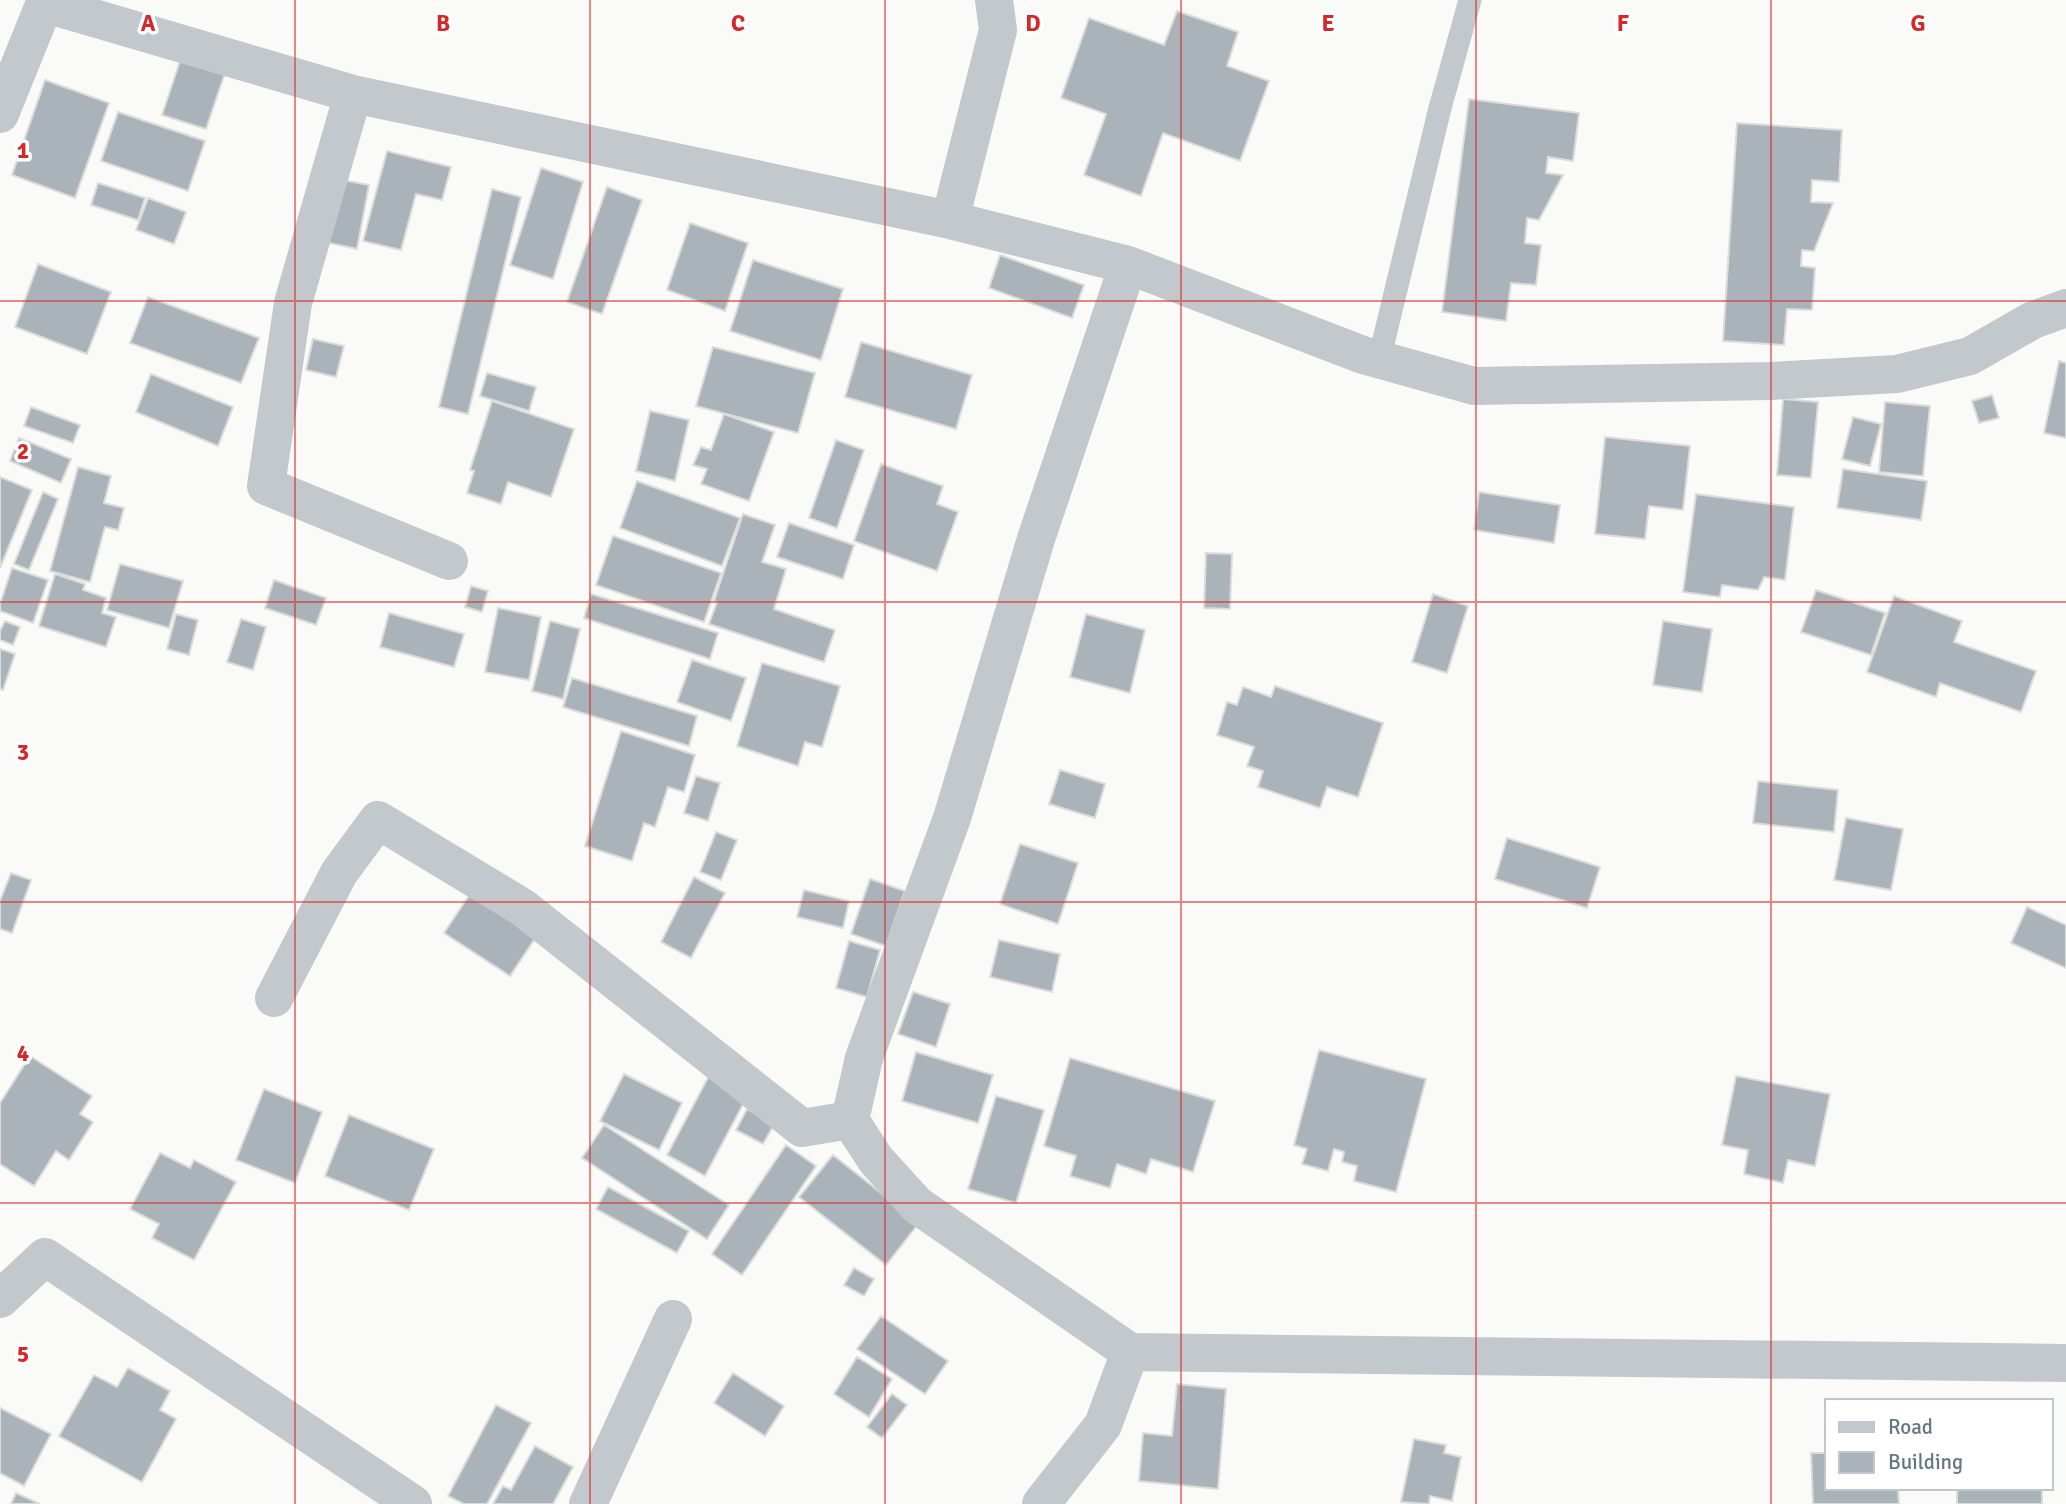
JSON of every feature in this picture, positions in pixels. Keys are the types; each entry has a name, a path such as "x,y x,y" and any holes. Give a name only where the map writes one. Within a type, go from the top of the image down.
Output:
{"street":[{"path":"950,220 998,30 994,0"},
{"path":"0,114 46,2 353,94 950,220 1128,265 1379,359 1474,387 1770,381 1897,374 1970,356 2033,320 2066,308"},
{"path":"353,94 293,303 266,486 449,561"},
{"path":"1128,265 1036,539 952,818 864,1058 850,1120 877,1160 917,1205 1130,1352 2066,1363"},
{"path":"274,998 339,873 379,820 522,907 802,1128 850,1120"},
{"path":"0,1299 45,1257 413,1504"},
{"path":"588,1504 673,1319"},
{"path":"1041,1504 1103,1426 1130,1352"}],"lane":[{"path":"1379,359 1437,121 1470,0"}],"building":[{"path":"1177,11 1238,32 1227,66 1269,81 1240,161 1163,133 1141,196 1084,175 1106,114 1061,98 1089,18 1164,45"},
{"path":"181,58 225,73 206,129 162,115"},
{"path":"45,80 109,103 75,198 12,175"},
{"path":"1469,99 1579,113 1573,161 1548,157 1546,173 1563,175 1539,220 1527,218 1525,243 1541,245 1536,285 1511,283 1506,321 1442,312"},
{"path":"118,112 205,141 188,191 101,161"},
{"path":"1737,123 1842,130 1839,182 1812,180 1811,202 1833,203 1814,251 1802,250 1801,266 1815,268 1812,310 1787,309 1784,345 1723,341"},
{"path":"387,151 451,167 442,200 416,194 401,250 363,241"},
{"path":"541,168 583,182 553,279 510,265"},
{"path":"337,179 369,185 357,249 325,242"},
{"path":"98,183 145,198 138,220 91,205"},
{"path":"607,187 642,200 602,314 567,302"},
{"path":"492,189 521,197 468,414 439,407"},
{"path":"148,198 186,212 174,244 136,230"},
{"path":"690,223 748,243 725,311 667,290"},
{"path":"1000,255 1084,285 1072,318 989,288"},
{"path":"753,260 843,289 821,360 730,331"},
{"path":"38,264 111,292 87,354 15,327"},
{"path":"148,297 259,338 241,383 130,343"},
{"path":"313,339 344,346 336,377 306,370"},
{"path":"861,342 972,375 956,429 845,397"},
{"path":"713,347 815,373 798,433 696,406"},
{"path":"2059,361 2066,363 2066,438 2044,433"},
{"path":"487,373 536,387 529,411 480,396"},
{"path":"151,374 233,407 218,446 136,412"},
{"path":"1992,395 1999,418 1979,423 1972,401"},
{"path":"1783,399 1818,402 1811,478 1777,475"},
{"path":"492,401 574,429 551,497 508,482 501,504 467,493 474,471 470,470"},
{"path":"1885,402 1930,406 1923,476 1879,472"},
{"path":"31,407 80,425 73,443 24,426"},
{"path":"650,411 689,420 675,481 636,471"},
{"path":"724,414 774,432 749,501 701,484 707,469 693,465 701,447 711,450"},
{"path":"1853,417 1881,424 1870,466 1842,459"},
{"path":"1605,437 1690,446 1683,510 1649,506 1645,539 1595,534"},
{"path":"19,438 71,459 61,483 10,461"},
{"path":"836,440 864,450 837,528 809,518"},
{"path":"881,464 943,486 937,504 958,512 937,571 854,541"},
{"path":"78,467 111,476 104,503 124,508 118,530 105,527 90,582 50,571"},
{"path":"1843,469 1927,481 1921,520 1837,508"},
{"path":"0,477 32,490 0,568"},
{"path":"637,481 740,518 722,566 620,528"},
{"path":"43,492 58,499 29,570 14,564"},
{"path":"1479,492 1560,505 1554,543 1474,530"},
{"path":"1696,494 1794,507 1785,580 1764,577 1758,590 1722,585 1720,597 1683,592"},
{"path":"743,514 775,525 762,562 786,569 774,609 835,630 824,662 709,624"},
{"path":"789,523 854,545 843,579 777,557"},
{"path":"613,536 721,573 704,622 596,585"},
{"path":"1206,553 1232,554 1230,609 1204,608"},
{"path":"120,564 183,581 169,628 107,610"},
{"path":"12,568 48,580 33,623 0,611"},
{"path":"55,574 85,584 83,590 106,598 102,613 116,617 106,647 39,626"},
{"path":"274,580 326,598 316,625 265,608"},
{"path":"471,586 488,591 482,612 465,607"},
{"path":"1816,590 1885,613 1871,655 1801,632"},
{"path":"591,594 718,633 710,659 584,618"},
{"path":"1433,594 1468,606 1447,673 1412,662"},
{"path":"1894,596 1962,621 1954,642 2036,671 2021,712 1940,683 1936,697 1867,672"},
{"path":"498,608 541,617 529,680 485,672"},
{"path":"389,613 464,634 454,667 380,647"},
{"path":"176,614 198,620 189,655 167,649"},
{"path":"1086,614 1145,630 1130,693 1070,677"},
{"path":"241,619 266,627 253,670 227,662"},
{"path":"5,621 20,627 13,645 0,640 0,631"},
{"path":"550,621 580,629 563,699 532,691"},
{"path":"1663,621 1712,629 1702,692 1653,685"},
{"path":"0,649 15,654 3,690 0,689"},
{"path":"692,660 746,678 731,721 677,702"},
{"path":"762,663 840,686 822,747 805,742 798,766 737,746"},
{"path":"572,678 697,716 689,746 563,707"},
{"path":"1275,686 1383,723 1358,797 1327,787 1320,808 1258,787 1263,771 1247,766 1254,747 1217,735 1227,702 1237,705 1243,687 1271,697"},
{"path":"621,731 695,755 684,792 668,787 655,827 644,823 632,861 585,846"},
{"path":"1060,770 1105,784 1095,818 1049,804"},
{"path":"696,776 720,783 708,821 684,813"},
{"path":"1758,781 1838,790 1834,832 1753,823"},
{"path":"1846,818 1903,829 1891,890 1834,880"},
{"path":"716,832 737,840 721,880 700,872"},
{"path":"1507,838 1600,867 1587,908 1495,879"},
{"path":"1020,844 1078,863 1058,924 1000,904"},
{"path":"11,873 31,880 12,933 0,929 0,901"},
{"path":"694,877 725,893 691,958 661,942"},
{"path":"870,879 905,891 886,946 851,934"},
{"path":"478,882 544,925 510,976 444,933"},
{"path":"804,890 849,901 843,928 797,917"},
{"path":"2027,907 2066,925 2066,968 2011,943"},
{"path":"999,940 1060,954 1052,992 990,977"},
{"path":"849,941 880,950 867,997 836,988"},
{"path":"913,992 950,1004 936,1047 898,1034"},
{"path":"1319,1050 1426,1079 1396,1192 1354,1181 1357,1166 1342,1162 1344,1152 1334,1149 1328,1171 1302,1164 1307,1149 1294,1145"},
{"path":"916,1052 993,1075 978,1123 902,1101"},
{"path":"30,1056 92,1096 80,1114 93,1122 69,1160 56,1151 34,1186 0,1164 0,1103"},
{"path":"1070,1058 1215,1101 1193,1172 1151,1159 1146,1174 1117,1164 1110,1188 1070,1176 1076,1156 1044,1146"},
{"path":"711,1072 749,1093 705,1176 667,1155"},
{"path":"624,1074 682,1103 659,1150 600,1121"},
{"path":"1736,1076 1830,1094 1815,1166 1788,1160 1783,1183 1744,1174 1748,1150 1722,1145"},
{"path":"264,1089 322,1112 295,1183 236,1160"},
{"path":"996,1096 1044,1110 1016,1203 968,1189"},
{"path":"747,1109 775,1123 763,1144 736,1130"},
{"path":"349,1115 434,1149 409,1210 325,1176"},
{"path":"604,1125 729,1205 707,1239 582,1158"},
{"path":"786,1145 816,1166 742,1275 712,1254"},
{"path":"160,1153 190,1168 194,1160 236,1182 194,1260 152,1238 159,1224 130,1209"},
{"path":"833,1155 919,1223 886,1265 799,1197"},
{"path":"608,1187 689,1231 677,1253 596,1209"},
{"path":"854,1268 874,1279 864,1296 844,1285"},
{"path":"881,1316 948,1361 925,1394 857,1349"},
{"path":"857,1357 892,1379 869,1417 834,1394"},
{"path":"128,1368 170,1391 160,1410 176,1419 142,1482 59,1436 94,1375 117,1387"},
{"path":"733,1373 784,1406 765,1436 714,1403"},
{"path":"1177,1384 1226,1389 1218,1489 1139,1481 1143,1433 1172,1436"},
{"path":"892,1394 907,1405 882,1438 867,1427"},
{"path":"496,1405 531,1423 487,1504 464,1504 448,1496"},
{"path":"0,1408 51,1434 24,1486 0,1473"},
{"path":"1414,1439 1446,1445 1444,1453 1461,1457 1452,1501 1430,1496 1429,1504 1401,1502"},
{"path":"535,1446 573,1467 553,1504 493,1504 503,1486 511,1490"},
{"path":"1811,1453 1825,1453 1825,1490 1898,1490 1899,1504 1813,1504"},
{"path":"1957,1490 2042,1490 2042,1504 1957,1504"},
{"path":"16,1493 40,1504 11,1504"}]}
